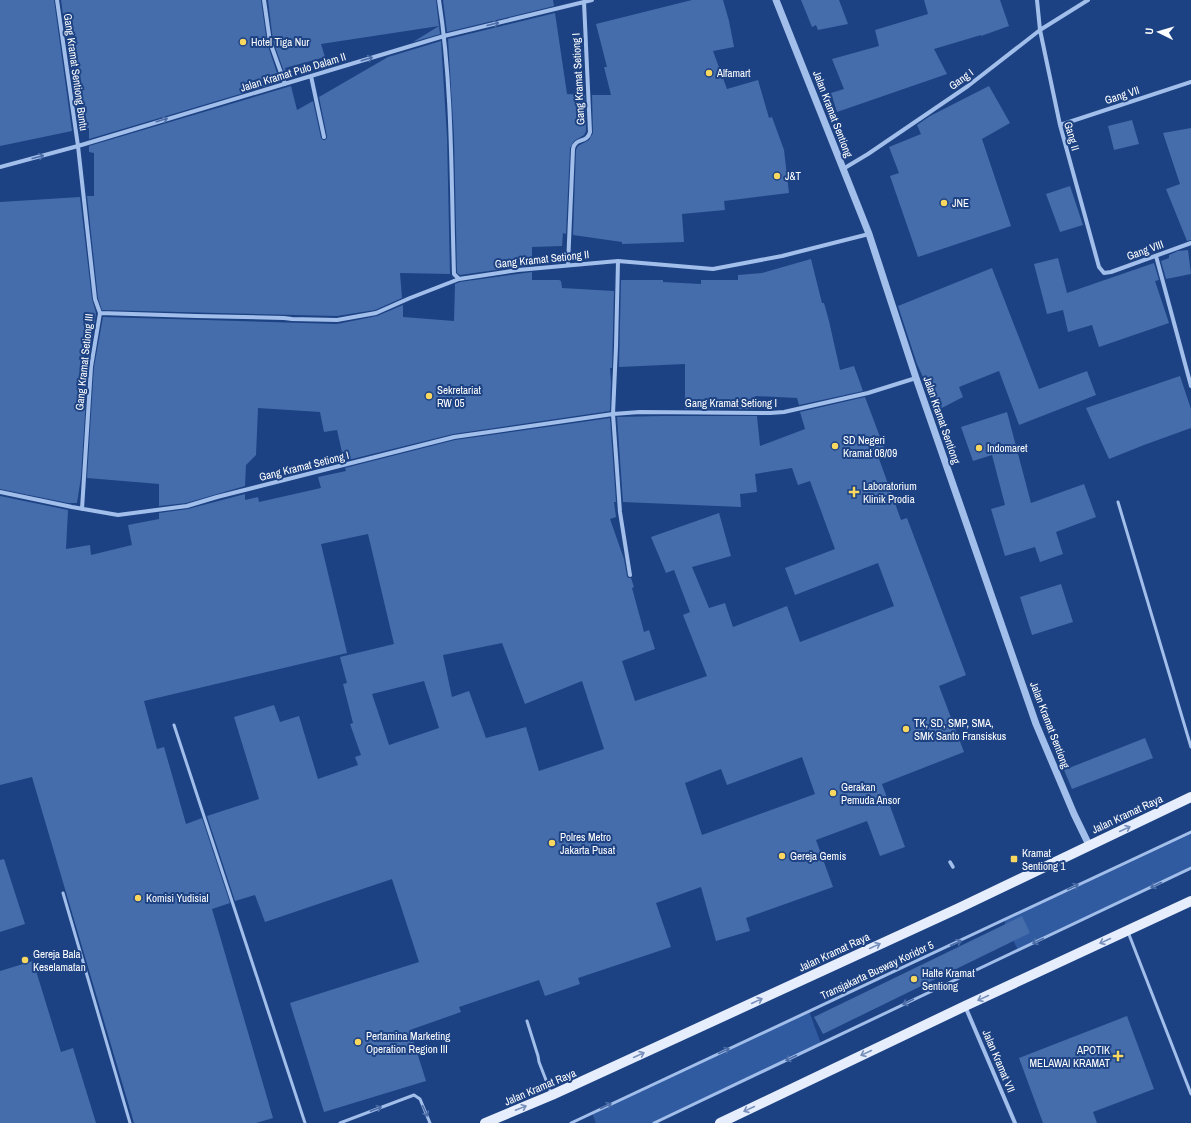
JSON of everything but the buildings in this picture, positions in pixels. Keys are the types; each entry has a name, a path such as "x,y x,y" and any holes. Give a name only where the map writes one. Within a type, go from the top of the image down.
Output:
{"main road":[{"name":"Jalan Kramat Raya","path":"485,1123 552,1095 959,908 1191,797"},
{"path":"720,1123 733,1120 965,1006 1191,901"}],"street":[{"name":"Gang Kramat Sentiong Buntu","path":"57,0 78,146"},
{"path":"264,0 270,42 285,84"},
{"path":"438,0 444,36 450,130 454,274 460,279"},
{"name":"Jalan Kramat Pulo Dalam II","path":"0,167 78,146 444,36 592,0"},
{"name":"Jalan Kramat Sentiong","path":"776,0 869,234 916,378 1036,724 1074,814 1090,845"},
{"name":"Gang II","path":"1037,0 1040,30 1060,125 1099,268 1104,272"},
{"name":"Gang I","path":"842,169 868,154 968,86 1040,30 1088,0"},
{"name":"Gang Kramat Setiong I","path":"568,265 573,149 574,144 586,139 590,132 584,2"},
{"path":"311,76 324,137"},
{"name":"Gang VII","path":"1060,125 1191,82"},
{"name":"Gang Kramat Setiong III","path":"78,146 95,299 100,313 91,368 82,509"},
{"name":"Gang Kramat Setiong II","path":"100,313 276,318 292,320 337,320 376,313 460,279 518,270 618,261 713,269 782,256 869,234"},
{"name":"Gang VIII","path":"1104,272 1111,272 1191,243"},
{"path":"1156,256 1191,386"},
{"path":"618,261 613,414 620,512 630,575"},
{"name":"Gang Kramat Setiong I","path":"0,492 118,515 187,506 217,497 454,437 613,414 640,412 784,412 868,393 916,378"},
{"path":"950,862 953,867"},
{"name":"Jalan Kramat VII","path":"965,1006 1015,1123"}],"lane":[{"path":"1118,502 1191,747"},
{"path":"174,724 305,1123"},
{"name":"Transjakarta Busway Koridor 5","path":"571,1123 1191,832"},
{"path":"654,1123 1191,868"},
{"path":"62,893 130,1123"},
{"path":"1127,930 1191,1094"},
{"path":"527,1021 539,1062 552,1095"},
{"path":"340,1123 414,1094 420,1099 430,1123"}],"shaded area":[{"path":"1191,834 1191,868 1018,950 1005,924 1005,920"},
{"path":"809,1011 821,1044 653,1123 596,1123 592,1113"}],"place":[{"name":"Hotel Tiga Nur","path":"243,42"},
{"name":"Alfamart","path":"709,73"},
{"name":"J&T","path":"777,176"},
{"name":"JNE","path":"944,203"},
{"name":"Sekretariat RW 05","path":"429,396"},
{"name":"SD Negeri Kramat 08/09","path":"835,446"},
{"name":"Indomaret","path":"979,448"},
{"name":"Laboratorium Klinik Prodia","path":"854,492"},
{"name":"TK, SD, SMP, SMA, SMK Santo Fransiskus","path":"906,729"},
{"name":"Gerakan Pemuda Ansor","path":"833,793"},
{"name":"Polres Metro Jakarta Pusat","path":"552,843"},
{"name":"Gereja Gemis","path":"782,856"},
{"name":"Kramat Sentiong 1","path":"1014,859"},
{"name":"Komisi Yudisial","path":"138,898"},
{"name":"Gereja Bala Keselamatan","path":"25,960"},
{"name":"Halte Kramat Sentiong","path":"914,979"},
{"name":"Pertamina Marketing Operation Region III","path":"358,1042"},
{"name":"APOTIK MELAWAI KRAMAT","path":"1118,1056"}]}
